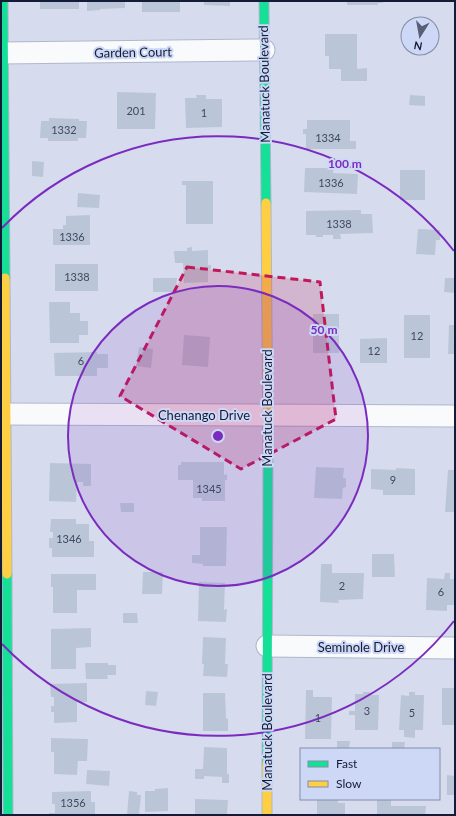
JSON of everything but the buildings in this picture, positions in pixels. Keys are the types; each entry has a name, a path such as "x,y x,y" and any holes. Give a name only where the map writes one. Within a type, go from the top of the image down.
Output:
{"street":[{"path":"2,1 3,414 8,815"},
{"name":"Manatuck Boulevard","path":"264,1 268,415 267,815"},
{"name":"Garden Court","path":"2,53 264,50"},
{"name":"Chenango Drive","path":"3,414 455,416"},
{"name":"Seminole Drive","path":"268,646 455,648"}],"highlighted area":[{"path":"187,267 320,282 336,419 241,469 120,396"}],"traffic: fast":[{"path":"3,1 5,278"},
{"path":"264,1 266,203"},
{"path":"267,764 268,454"},
{"path":"7,574 8,815"}],"traffic: slow":[{"path":"266,203 268,454"},
{"path":"5,278 7,574"},
{"path":"267,764 267,815"}]}
